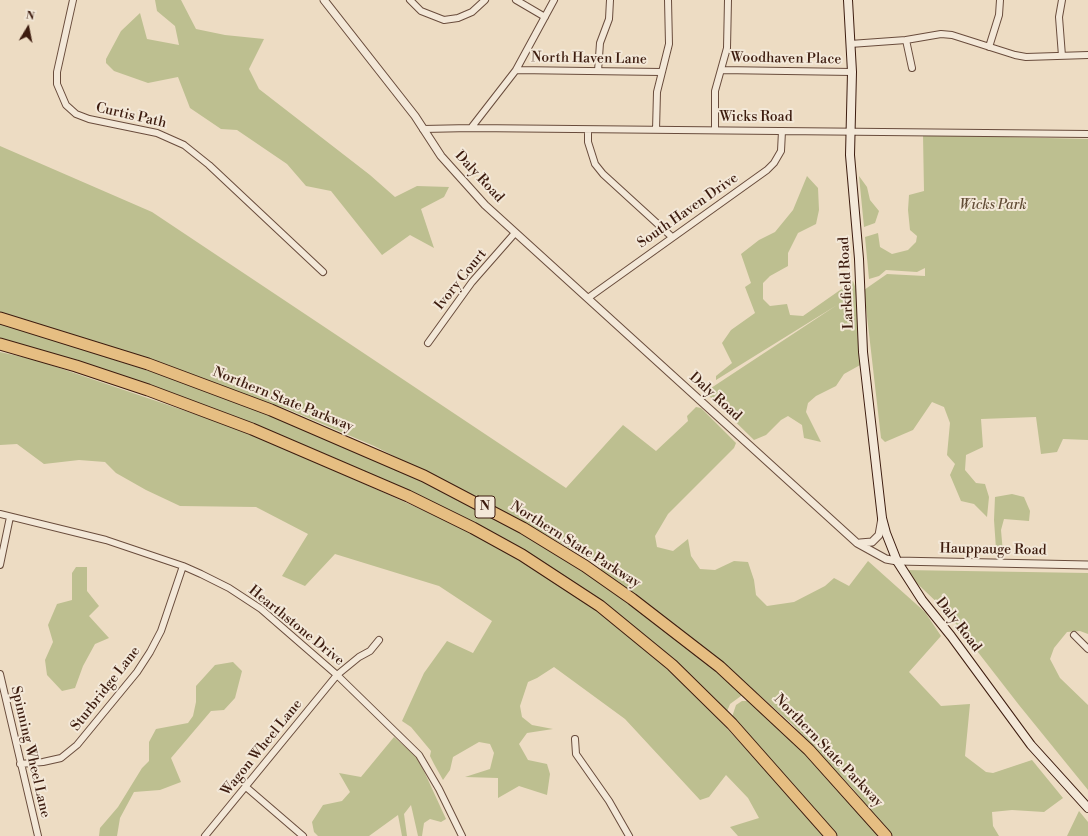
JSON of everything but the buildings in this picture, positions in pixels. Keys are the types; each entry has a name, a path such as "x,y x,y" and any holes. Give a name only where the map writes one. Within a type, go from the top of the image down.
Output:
{"highway":[{"name":"Northern State Parkway","path":"0,318 154,366 276,412 424,476 523,528 585,566 627,595 720,667 768,710 809,750 886,836"},
{"name":"N","path":"0,344 76,366 148,390 263,434 413,499 473,528 522,555 600,606 672,665 732,724 831,836"}],"main road":[{"name":"Larkfield Road","path":"848,0 852,72 850,155 858,248 863,352 882,518 890,547 897,561"},
{"name":"Daly Road","path":"897,561 922,600 951,636 1031,745 1088,808"}],"street":[{"name":"Curtis Path","path":"73,0 57,72 57,84 66,105 76,114 89,119 157,133 184,146 209,165 323,272"},
{"name":"Daly Road","path":"324,0 415,116 441,156 462,180 515,233 857,542 886,559 897,561"},
{"path":"410,0 421,11 444,20 458,18 472,12 484,0"},
{"path":"516,0 545,17"},
{"path":"471,128 516,70 554,0"},
{"path":"598,71 600,42 609,19 610,0"},
{"path":"656,130 657,92 661,72 670,44 668,0"},
{"path":"715,130 715,91 727,48 728,0"},
{"path":"989,47 999,15 1000,0"},
{"path":"1062,0 1059,17 1062,56"},
{"path":"850,44 906,40 941,34 952,35 1026,58 1088,55"},
{"path":"906,40 912,68"},
{"name":"North Haven Lane","path":"516,70 661,72"},
{"name":"Woodhaven Place","path":"721,70 852,72"},
{"name":"Wicks Road","path":"423,129 471,128 1088,134"},
{"path":"588,130 589,146 595,164 603,174 672,237"},
{"name":"South Haven Drive","path":"588,298 774,163 781,151 782,131"},
{"name":"Ivory Court","path":"428,343 472,282 515,233"},
{"name":"Hearthstone Drive","path":"0,514 106,540 183,566 229,588 261,609 337,675 419,756 439,789 462,836"},
{"path":"0,565 10,517"},
{"path":"857,542 872,542 879,535 882,518"},
{"name":"Hauppauge Road","path":"897,561 1088,565"},
{"name":"Sturbridge Lane","path":"20,764 43,762 61,758 77,745 137,672 150,652 161,631 183,566"},
{"path":"1074,635 1088,649"},
{"name":"Wagon Wheel Lane","path":"205,836 337,675 370,651 379,640"},
{"name":"Spinning Wheel Lane","path":"0,674 38,836"},
{"path":"575,739 576,754 610,801 629,836"},
{"path":"246,787 303,836"}],"green space":[{"path":"155,0 181,0 196,29 225,35 264,39 249,69 259,89 370,175 395,197 417,186 449,187 444,197 421,209 434,248 410,235 382,255 331,191 306,186 287,164 237,130 221,129 190,108 178,77 148,83 114,71 106,63 106,59 121,31 140,13 147,39 179,45 175,26 157,11"},
{"name":"Wicks Park","path":"923,135 1088,139 1088,440 1063,439 1057,452 1041,454 1036,417 981,419 983,447 966,455 965,470 976,483 985,484 989,497 987,517 974,504 961,501 950,475 955,464 947,455 950,423 944,407 932,402 913,430 885,442 881,438 864,290 887,274 925,276 925,268 917,272 886,270 879,276 869,279 865,237 878,233 880,247 892,254 908,250 916,242 917,236 910,230 908,210 909,195 924,191"},
{"path":"0,146 152,212 566,488 623,425 656,451 688,421 687,416 696,407 701,408 736,443 734,448 668,514 655,536 657,547 673,551 688,539 691,556 700,569 715,570 734,561 748,562 754,580 756,595 767,606 794,602 825,586 834,578 849,586 868,561 925,612 941,636 909,672 941,706 970,704 965,756 986,772 993,773 1032,760 1063,798 1044,812 1012,810 992,812 993,826 999,836 891,836 854,790 793,725 748,685 692,639 599,571 602,567 517,518 374,446 287,409 0,312"},
{"path":"807,176 818,188 819,210 816,224 798,233 788,253 788,266 770,276 763,283 763,299 770,306 787,304 790,315 803,316 853,281 857,292 862,364 844,374 836,386 816,396 808,403 806,412 821,442 804,438 802,425 788,416 781,420 766,435 754,440 705,392 837,305 716,380 716,376 732,363 722,343 731,330 755,313 745,287 751,283 741,254 759,240 775,232 793,210"},
{"path":"859,176 867,187 870,200 879,211 875,223 864,227"},
{"path":"0,323 171,378 262,411 432,485 542,544 621,595 725,677 742,694 741,696 730,704 726,714 538,561 311,452 0,342"},
{"path":"0,352 36,360 218,422 282,447 485,538 544,574 596,609 664,666 709,709 798,805 823,836 738,836 730,827 759,818 748,798 726,775 709,797 700,800 625,719 554,667 528,682 520,706 522,717 532,725 553,729 527,733 519,744 528,760 547,764 550,774 547,795 519,786 498,798 498,778 465,777 490,769 494,753 490,744 479,742 453,757 450,770 443,780 430,756 431,751 411,727 402,721 424,673 447,641 473,653 492,621 439,586 335,554 305,586 282,576 308,534 256,507 180,506 146,490 116,473 105,462 79,460 44,464 17,444 0,445"},
{"path":"1012,494 1024,497 1030,511 1029,521 1004,519 1001,530 1003,553 996,549 994,520 995,497"},
{"path":"76,567 87,567 87,591 99,606 89,616 109,638 95,644 83,666 75,688 62,691 47,675 45,660 53,642 48,625 57,604 72,600 72,573"},
{"path":"903,570 1088,573 1088,634 1080,631 1067,632 1054,648 1050,659 1060,678 1088,705 1088,790 1019,705 946,611"},
{"path":"233,662 242,671 235,698 224,710 211,711 171,758 181,782 160,790 134,792 120,818 117,836 99,836 100,828 118,807 142,768 149,761 149,742 156,729 188,723 193,716 196,702 196,686 215,665"},
{"path":"742,701 749,701 806,753 881,836 836,836 732,717 736,705"},
{"path":"394,737 416,756 446,819 441,822 430,819 424,823 422,836 418,836 411,805 404,814 407,836 402,836 398,815 369,836 318,836 314,832 312,822 323,805 342,801 350,792 339,773 361,777"},
{"path":"1079,811 1088,822 1088,836 1067,836"}]}
